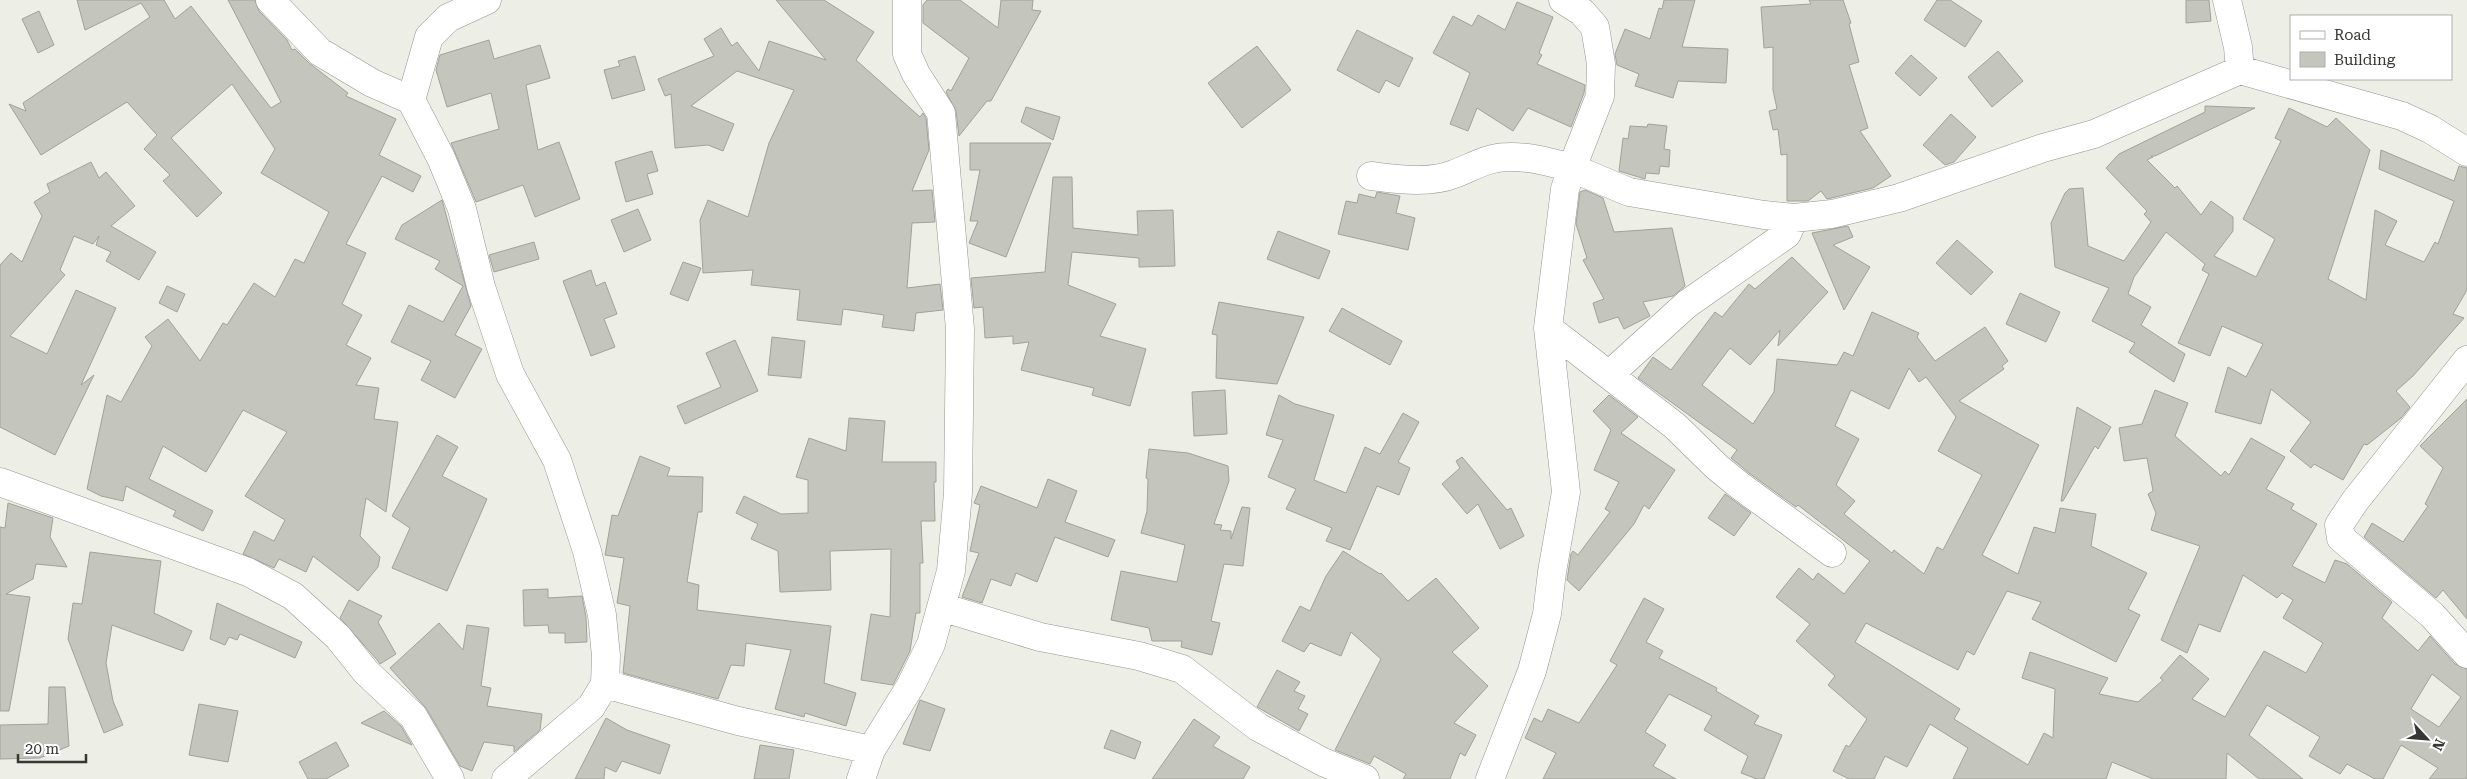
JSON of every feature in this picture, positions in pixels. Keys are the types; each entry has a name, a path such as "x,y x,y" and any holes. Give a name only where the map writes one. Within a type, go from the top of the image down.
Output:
{"street":[{"path":"270,0 320,52 372,83 411,100 441,158 462,209 481,287 510,374 557,460 587,551 602,616 606,656 605,684 591,707 506,779"},
{"path":"411,100 429,37 448,18 487,0"},
{"path":"861,779 871,750 911,685 931,644 951,571 958,493 960,329 941,113 916,74 907,54 907,0"},
{"path":"1490,779 1532,671 1547,614 1552,572 1566,492 1548,328 1565,189 1600,96 1601,64 1595,27 1582,12 1563,0"},
{"path":"2227,0 2238,47 2240,70"},
{"path":"1371,176 1404,180 1453,175 1482,161 1508,157 1548,162 1572,168 1629,192 1794,218 1858,209 1899,198 2043,148 2094,134 2240,70 2385,110 2430,130 2467,152"},
{"path":"1610,374 1687,304 1787,234 1794,218"},
{"path":"1548,328 1675,426 1722,472 1832,553"},
{"path":"2467,360 2355,501 2339,525 2340,538 2432,615 2467,654"},
{"path":"0,482 248,572 293,596 338,637 366,672 413,716 450,779"},
{"path":"941,607 1040,637 1139,656 1182,669 1258,727 1324,762 1364,779"},
{"path":"605,684 738,721 871,750"}],"building":[{"path":"77,0 164,0 175,19 191,6 271,108 281,102 228,0 255,0 259,11 287,40 292,50 295,49 309,63 348,93 346,96 396,119 379,155 421,176 413,192 382,176 346,244 366,253 342,304 362,315 346,345 371,358 356,385 379,388 374,419 398,422 386,512 366,498 360,536 380,557 378,567 358,591 313,556 306,572 279,559 274,568 243,554 254,531 274,541 285,520 245,496 287,432 243,410 206,472 163,446 149,479 213,511 203,531 173,516 176,511 126,486 123,501 101,496 87,489 107,395 121,402 152,346 145,337 168,319 200,361 223,323 227,325 254,283 275,297 295,259 304,263 329,212 261,173 275,149 232,84 171,138 222,193 197,217 163,181 170,175 144,149 157,135 127,102 41,155 9,104 26,111 23,103 150,17 141,3 85,30"},
{"path":"776,0 824,0 874,32 856,60 920,117 923,113 926,118 929,150 912,191 932,190 935,222 912,223 907,288 940,284 943,310 916,313 914,331 882,327 884,315 843,309 841,325 797,320 800,290 751,285 753,270 703,273 700,220 708,200 748,217 769,143 794,90 737,71 691,106 734,124 723,151 708,145 675,148 671,94 665,96 658,79 714,56 704,39 721,28 732,46 737,42 759,71 769,41 826,60"},
{"path":"927,0 960,0 998,28 1001,0 1033,0 1032,10 1041,11 991,101 987,101 959,136 956,111 946,92 948,89 951,91 969,58 923,23 923,5"},
{"path":"1664,0 1695,0 1682,47 1728,49 1726,83 1678,81 1673,98 1635,86 1639,74 1617,65 1615,54 1625,29 1650,39 1659,8 1662,9"},
{"path":"1809,0 1843,0 1851,23 1849,24 1859,62 1849,65 1868,128 1860,131 1891,176 1873,188 1827,199 1821,191 1808,201 1787,201 1787,154 1781,155 1778,129 1773,130 1769,111 1777,109 1773,90 1773,47 1764,48 1761,7 1811,4"},
{"path":"1937,0 1950,0 1982,21 1965,47 1924,20"},
{"path":"2186,0 2209,0 2211,21 2186,23"},
{"path":"1517,2 1553,17 1539,53 1542,55 1537,64 1585,85 1584,93 1571,127 1528,108 1513,131 1477,108 1468,131 1450,124 1470,73 1433,53 1453,16 1472,26 1478,15 1505,30"},
{"path":"39,11 54,45 38,53 22,19"},
{"path":"1357,30 1413,58 1399,87 1386,80 1379,93 1337,70"},
{"path":"489,40 494,59 540,45 550,78 526,85 538,150 559,142 580,199 535,217 523,185 476,202 451,143 499,129 491,93 447,107 436,70 440,55"},
{"path":"1257,46 1291,90 1242,128 1208,83"},
{"path":"1998,51 2023,81 1992,107 1968,77"},
{"path":"1911,55 1937,78 1920,96 1895,73"},
{"path":"635,56 645,90 612,99 604,70 620,66 618,61"},
{"path":"2205,106 2255,108 2155,156 2151,156 2153,157 2147,160 2175,188 2177,186 2201,215 2211,201 2233,217 2233,231 2214,256 2256,277 2275,239 2243,219 2281,141 2275,138 2289,108 2327,127 2336,118 2370,150 2328,279 2366,300 2375,210 2397,221 2385,245 2424,262 2435,242 2438,244 2454,201 2379,169 2381,150 2454,181 2459,166 2467,168 2467,290 2453,314 2464,318 2413,376 2396,391 2410,407 2401,418 2367,445 2364,444 2343,480 2314,464 2311,468 2290,451 2311,422 2271,389 2261,424 2215,412 2228,367 2246,377 2263,344 2222,326 2210,356 2178,343 2209,274 2202,270 2205,264 2166,232 2134,277 2128,294 2151,307 2141,325 2185,354 2174,382 2129,352 2135,343 2092,321 2109,288 2055,267 2051,223 2065,193 2069,189 2083,188 2088,246 2124,261 2151,222 2144,214 2147,211 2106,168 2119,154 2205,112"},
{"path":"1026,107 1060,117 1053,140 1021,122"},
{"path":"1951,114 1976,137 1954,162 1945,165 1923,145"},
{"path":"1648,124 1667,126 1664,149 1670,150 1669,167 1660,166 1659,174 1646,173 1645,179 1619,171 1623,138 1628,139 1630,126 1647,127"},
{"path":"970,143 1051,143 1006,257 969,243 978,221 970,221 980,170 970,170"},
{"path":"652,151 658,171 647,174 653,194 626,202 615,162"},
{"path":"91,162 99,178 106,172 135,206 111,226 156,252 139,280 106,261 111,252 96,245 99,236 93,244 74,236 60,270 65,275 10,336 47,354 76,290 116,308 81,385 94,375 55,455 0,427 0,265 11,253 22,262 42,216 34,202 50,192 47,184"},
{"path":"1053,177 1072,177 1073,228 1138,235 1137,211 1173,210 1175,266 1139,267 1139,258 1072,252 1068,285 1116,304 1100,336 1146,349 1130,406 1092,395 1094,388 1021,370 1029,342 1013,344 1013,336 985,338 983,307 974,308 971,278 1045,272"},
{"path":"1585,190 1603,198 1614,232 1672,228 1685,286 1673,296 1643,302 1650,316 1624,329 1618,317 1599,323 1593,303 1604,299 1583,260 1587,258 1576,224 1580,192"},
{"path":"1377,192 1400,196 1396,213 1415,218 1408,250 1338,234 1346,201 1357,203 1359,194 1375,198"},
{"path":"442,200 471,306 455,335 482,349 455,398 421,380 431,361 391,342 409,305 443,322 463,286 435,269 440,261 395,239 402,225"},
{"path":"638,209 651,240 624,252 611,220"},
{"path":"1848,226 1853,237 1833,245 1870,267 1844,310 1812,233"},
{"path":"1278,231 1330,251 1319,279 1267,259"},
{"path":"1957,240 1993,272 1971,295 1936,263"},
{"path":"534,242 539,259 494,272 489,255"},
{"path":"1792,257 1828,292 1778,346 1780,330 1750,365 1730,348 1702,385 1753,424 1774,392 1777,359 1837,365 1844,352 1853,356 1872,312 1919,333 1917,337 1935,361 1985,327 2008,361 2002,366 2004,369 1959,401 2039,445 1982,555 2018,574 2034,527 2055,533 2060,508 2096,514 2091,546 2147,573 2128,609 2140,615 2116,662 2032,619 2041,602 2007,591 1974,655 1967,651 1958,670 1866,623 1855,642 1960,709 1954,719 2028,765 2044,733 2053,738 2055,689 2022,678 2030,652 2108,678 2099,694 2138,702 2163,680 2160,678 2180,655 2209,679 2192,699 2225,717 2264,651 2306,673 2323,643 2283,618 2293,600 2282,593 2277,598 2243,575 2220,632 2199,624 2187,653 2161,640 2200,546 2151,530 2156,513 2148,494 2153,491 2147,458 2124,461 2119,428 2142,424 2155,390 2188,403 2175,436 2221,476 2225,471 2229,475 2251,438 2285,457 2266,489 2294,504 2291,509 2317,524 2292,566 2325,583 2335,560 2347,564 2392,602 2382,618 2418,651 2430,636 2455,664 2467,669 2467,779 2429,779 2438,768 2401,745 2383,779 2375,779 2347,764 2340,774 2309,756 2320,737 2267,705 2249,735 2303,779 2259,779 2227,753 2226,779 2153,779 2112,762 2106,779 1953,779 1968,748 1930,724 1907,767 1885,756 1874,779 1849,779 1833,771 1846,745 1849,747 1867,719 1828,685 1835,676 1796,641 1810,624 1776,597 1799,568 1813,580 1818,573 1844,594 1870,561 1798,505 1796,507 1749,473 1731,458 1737,450 1638,378 1653,357 1671,370 1715,312 1722,317 1749,284 1755,289","holes":["1909,368 1919,382 1926,377 1956,417 1938,451 1982,475 1943,550 1937,547 1924,574 1894,550 1892,553 1844,514 1855,501 1836,485 1859,439 1835,426 1851,390 1889,409","2432,674 2461,697 2439,727 2411,709"]},
{"path":"683,262 701,268 688,301 670,294"},
{"path":"591,270 596,286 605,282 617,314 604,319 615,347 591,356 563,281"},
{"path":"167,286 185,294 177,312 159,303"},
{"path":"2020,293 2060,312 2046,342 2006,324"},
{"path":"1219,302 1304,317 1277,384 1216,378 1217,335 1212,334"},
{"path":"1342,308 1402,341 1390,365 1329,331"},
{"path":"772,337 805,341 801,378 768,375"},
{"path":"735,340 758,391 685,424 677,406 721,387 706,353"},
{"path":"1225,390 1227,434 1194,436 1192,392"},
{"path":"1279,395 1295,404 1334,415 1314,480 1346,493 1365,447 1380,454 1403,413 1419,422 1398,462 1410,468 1399,495 1377,486 1350,550 1326,541 1332,528 1286,509 1296,489 1268,477 1283,440 1266,435"},
{"path":"1609,395 1638,417 1621,433 1675,470 1649,509 1644,505 1634,524 1579,591 1567,580 1571,554 1573,551 1578,555 1610,512 1605,509 1619,482 1594,470 1611,430 1593,411"},
{"path":"2467,399 2467,619 2443,590 2436,598 2364,537 2372,523 2403,542 2428,506 2425,504 2443,468 2420,446"},
{"path":"2077,407 2111,427 2098,449 2095,446 2063,501 2061,501"},
{"path":"849,418 885,421 882,462 936,462 936,482 934,482 935,521 921,521 923,563 920,563 920,613 916,613 910,651 893,685 861,680 871,614 890,617 891,549 830,551 831,590 780,592 778,551 751,539 758,524 736,513 744,496 781,514 808,513 808,480 796,477 809,438 846,451"},
{"path":"437,435 458,447 442,476 487,499 447,591 392,568 410,528 392,516"},
{"path":"1149,449 1188,453 1228,466 1229,481 1214,524 1222,525 1220,530 1231,531 1231,539 1242,507 1250,508 1243,566 1224,564 1211,621 1220,623 1212,655 1181,647 1182,641 1152,641 1149,628 1111,620 1121,571 1177,582 1185,545 1141,533 1147,511 1148,479 1146,478"},
{"path":"640,456 670,468 667,476 703,477 702,512 698,512 687,582 699,585 697,610 831,626 824,683 856,693 846,726 805,713 804,717 775,709 791,650 746,643 744,666 731,665 718,699 623,673 630,606 617,603 624,558 605,555 612,515 618,516"},
{"path":"1462,457 1507,510 1511,508 1524,536 1500,549 1478,504 1467,514 1442,484 1460,468 1456,461"},
{"path":"1048,479 1077,491 1065,522 1115,540 1108,557 1055,537 1037,582 1016,573 1011,586 991,579 982,603 962,597 979,553 970,551 980,505 974,503 981,486 1037,508"},
{"path":"1725,494 1751,513 1734,536 1708,518"},
{"path":"8,503 53,518 50,537 67,567 36,564 33,579 6,594 30,597 9,711 0,711 0,527 5,528"},
{"path":"1343,551 1381,573 1408,601 1436,578 1479,628 1452,652 1488,686 1454,723 1476,735 1465,756 1460,753 1450,779 1403,779 1406,774 1374,756 1370,764 1335,750 1381,659 1351,632 1341,656 1310,643 1304,652 1282,641 1300,606 1310,611 1326,576"},
{"path":"90,552 161,561 154,613 192,631 183,651 112,625 106,663 113,701 123,725 104,733 68,639 73,603 82,604"},
{"path":"548,589 548,598 582,596 586,617 587,642 565,643 565,633 549,633 548,625 524,626 523,590"},
{"path":"1644,598 1664,609 1646,642 1663,651 1659,658 1717,688 1716,691 1759,716 1754,724 1782,735 1764,779 1757,779 1741,773 1748,756 1704,730 1712,716 1669,694 1645,732 1666,745 1653,766 1676,779 1543,779 1556,753 1525,738 1534,718 1542,722 1548,709 1579,723 1617,665 1610,661"},
{"path":"349,600 382,616 378,622 396,654 380,664 340,618"},
{"path":"217,603 302,642 295,658 240,634 237,640 229,637 225,645 210,639"},
{"path":"439,623 463,650 467,625 489,628 481,686 491,688 487,706 542,714 540,730 514,752 514,746 484,742 472,771 460,766 426,708 390,668"},
{"path":"1277,670 1300,682 1294,691 1305,696 1298,709 1308,714 1299,731 1257,707"},
{"path":"49,687 65,687 69,746 40,758 0,759 0,725 48,724"},
{"path":"920,700 945,709 930,751 903,744"},
{"path":"199,704 238,711 228,762 189,755"},
{"path":"384,711 401,726 412,745 361,723"},
{"path":"606,718 627,730 670,745 660,774 622,761 616,772 605,767 604,779 575,779"},
{"path":"1194,719 1220,737 1213,746 1250,767 1243,779 1152,779"},
{"path":"1111,730 1141,742 1135,759 1104,748"},
{"path":"336,742 349,766 326,779 308,779 299,762"},
{"path":"760,745 794,750 789,779 754,779"}]}
